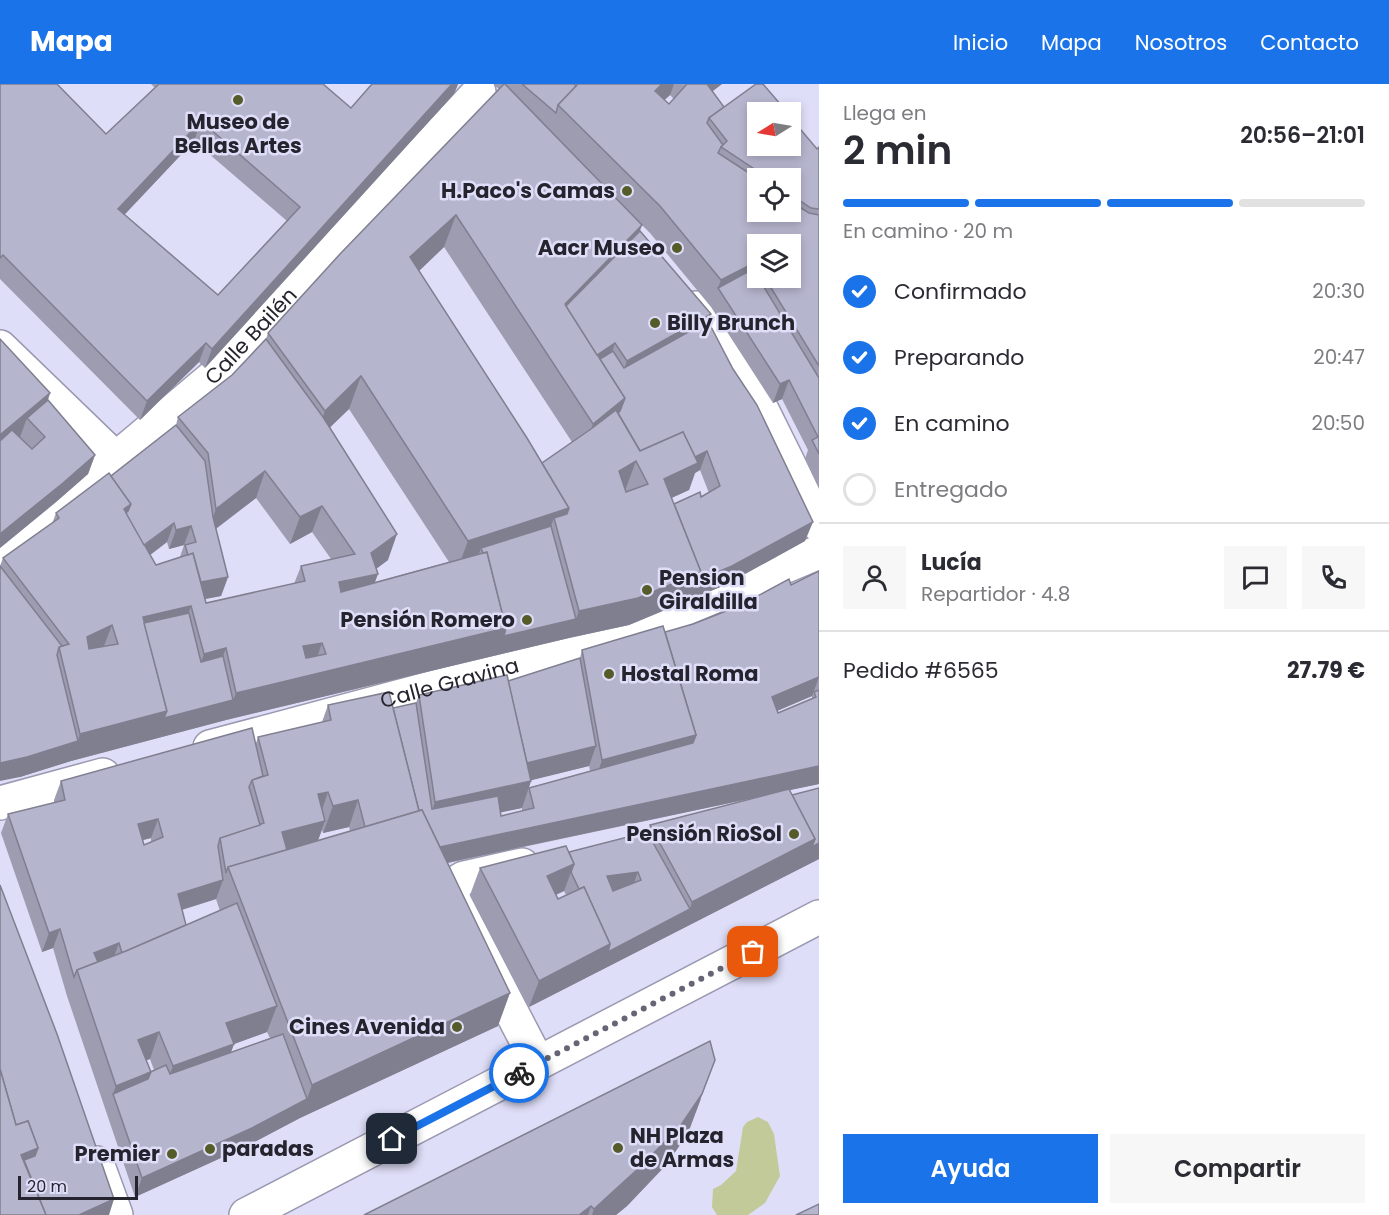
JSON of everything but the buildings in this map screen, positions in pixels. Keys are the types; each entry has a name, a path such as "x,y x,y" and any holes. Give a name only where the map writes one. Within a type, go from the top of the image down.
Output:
{"street":[{"path":"476,88 504,116"},
{"name":"Calle Bailén","path":"0,556 211,379 476,88"},
{"path":"678,289 695,306 762,410 819,525"},
{"path":"0,347 116,459"},
{"name":"Calle Gravina","path":"185,754 612,640 819,552"},
{"path":"0,803 127,769"},
{"path":"538,1063 453,899 454,884 464,878 556,857"},
{"path":"246,1215 819,917"},
{"path":"87,1138 116,1215"}],"green space":[{"path":"758,1117 768,1122 774,1134 780,1176 765,1203 748,1215 717,1215 712,1207 713,1189 736,1171 743,1127 747,1122"}],"way so far":[{"path":"519,1073 753,952"}],"place":[{"name":"Museo de Bellas Artes","path":"238,100"},
{"name":"H.Paco's Camas","path":"627,191"},
{"name":"Aacr Museo","path":"677,248"},
{"name":"Billy Brunch","path":"655,323"},
{"name":"Pension Giraldilla","path":"647,590"},
{"name":"Pensión Romero","path":"527,620"},
{"name":"Hostal Roma","path":"609,674"},
{"name":"Pensión RioSol","path":"794,834"},
{"name":"Cines Avenida","path":"457,1027"},
{"name":"NH Plaza de Armas","path":"618,1148"},
{"name":"paradas","path":"210,1149"},
{"name":"Premier","path":"172,1154"}],"route":[{"path":"392,1139 519,1073"}]}
